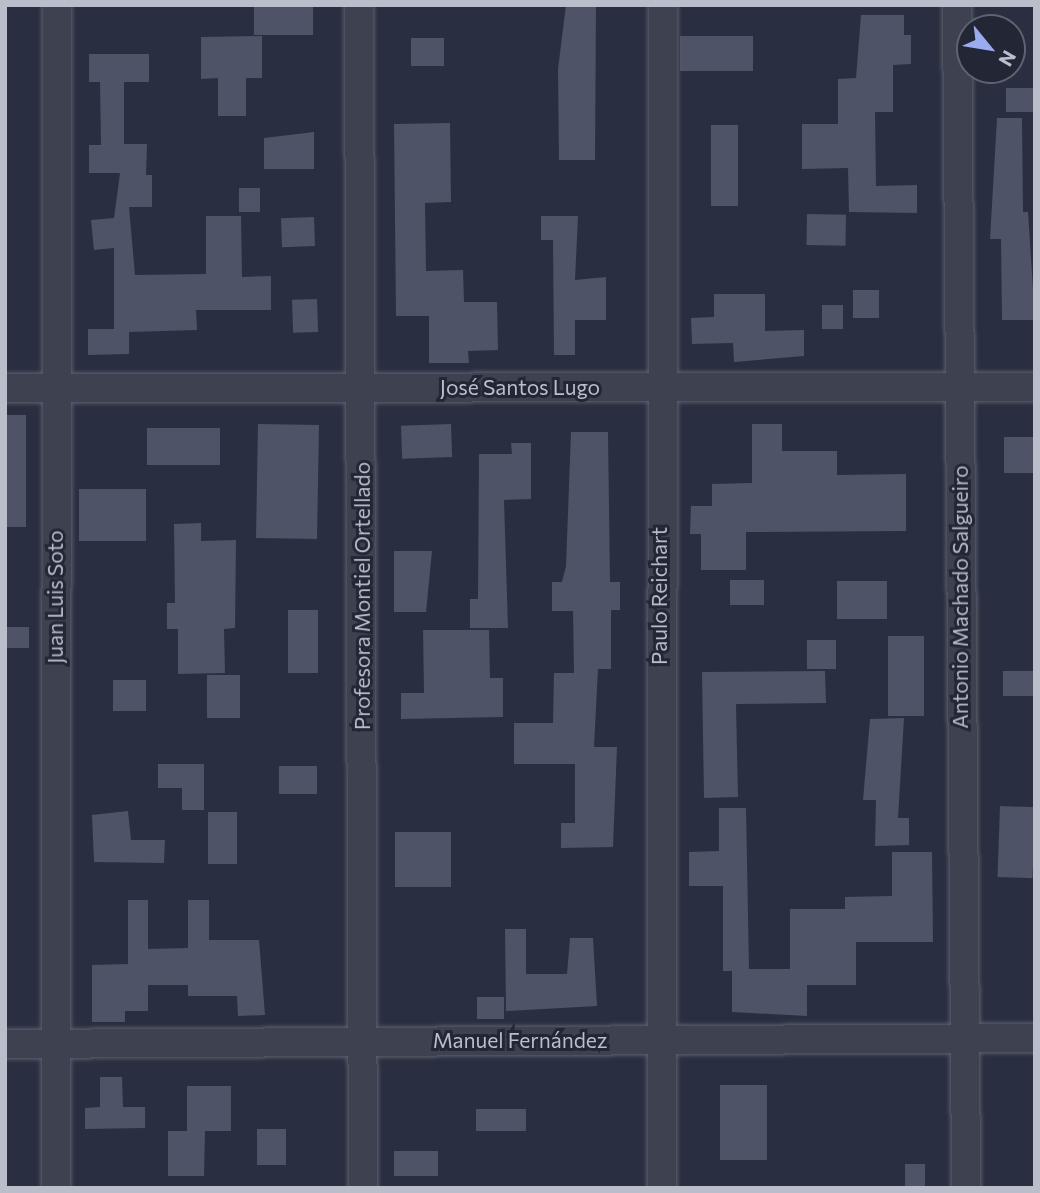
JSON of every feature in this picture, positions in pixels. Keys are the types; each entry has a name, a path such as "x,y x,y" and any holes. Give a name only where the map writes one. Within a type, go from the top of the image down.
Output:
{"street":[{"name":"Juan Luis Soto","path":"56,1188 54,1044 57,5"},
{"name":"Profesora Montiel Ortellado","path":"359,5 363,1188"},
{"name":"Paulo Reichart","path":"662,1188 658,387 663,5"},
{"name":"Antonio Machado Salgueiro","path":"957,5 966,1188"},
{"name":"José Santos Lugo","path":"5,388 1035,387"},
{"name":"Manuel Fernández","path":"5,1044 1035,1038"}],"building":[{"path":"254,5 313,5 313,35 254,35"},
{"path":"566,5 596,5 595,160 559,160 558,69"},
{"path":"861,15 904,15 904,35 911,35 911,64 893,65 893,112 875,112 876,186 917,185 917,213 849,212 848,168 802,169 802,124 838,124 838,79 856,78"},
{"path":"262,36 262,78 246,78 246,116 218,116 218,78 201,79 201,37"},
{"path":"680,36 753,36 753,71 680,71"},
{"path":"411,38 444,38 444,66 411,66"},
{"path":"89,54 149,54 149,82 124,82 124,144 147,144 146,175 152,175 152,207 129,207 135,275 206,274 206,216 241,216 242,277 271,276 271,310 196,310 197,330 129,332 129,354 88,355 88,329 114,329 114,248 94,250 91,220 114,218 120,173 89,173 89,145 101,145 100,82 89,82"},
{"path":"1006,88 1033,88 1033,112 1006,112"},
{"path":"997,118 1022,118 1023,212 1028,212 1035,320 1002,320 1001,239 990,239"},
{"path":"450,123 451,202 425,203 426,271 463,270 464,302 497,302 498,350 468,351 469,363 429,363 429,316 396,316 394,124"},
{"path":"711,125 738,125 738,206 711,206"},
{"path":"314,132 314,169 264,169 264,138"},
{"path":"239,188 260,188 260,212 239,212"},
{"path":"807,214 846,215 845,246 806,245"},
{"path":"541,216 578,216 575,280 606,277 606,320 575,320 575,355 554,355 553,240 541,240"},
{"path":"314,217 315,246 282,247 281,218"},
{"path":"853,290 879,290 879,318 853,318"},
{"path":"714,294 765,294 765,331 804,330 804,356 734,362 733,343 692,344 691,318 714,317"},
{"path":"317,299 318,332 293,333 292,300"},
{"path":"822,305 843,305 843,329 822,329"},
{"path":"5,415 26,415 26,527 5,527"},
{"path":"258,424 319,425 317,539 256,538"},
{"path":"451,424 452,457 402,459 401,426"},
{"path":"752,424 782,424 782,451 837,451 837,475 906,474 906,531 746,532 746,570 701,570 701,534 690,534 691,506 712,506 712,484 752,483"},
{"path":"147,428 220,428 220,465 147,465"},
{"path":"571,432 608,432 610,582 620,582 620,610 611,610 611,669 598,669 594,747 617,747 613,847 561,848 561,823 575,823 575,764 514,764 514,723 553,723 554,673 574,673 573,611 552,611 552,582 562,582 566,566"},
{"path":"1004,437 1035,437 1035,473 1004,473"},
{"path":"511,443 531,443 531,499 504,500 508,628 470,628 470,599 478,599 479,454 512,454"},
{"path":"79,489 146,489 146,541 79,541"},
{"path":"201,523 201,541 236,540 235,628 224,629 225,673 178,674 178,629 167,629 167,603 175,603 174,524"},
{"path":"394,551 432,551 426,612 394,612"},
{"path":"730,580 764,580 764,605 730,605"},
{"path":"837,581 887,581 887,619 837,619"},
{"path":"288,610 318,610 318,673 288,673"},
{"path":"5,627 29,627 29,648 5,648"},
{"path":"423,630 489,630 490,678 503,678 503,717 401,719 401,693 424,693"},
{"path":"888,636 924,636 924,716 888,716"},
{"path":"807,640 836,640 836,669 807,669"},
{"path":"825,671 826,703 736,704 738,797 704,798 702,672"},
{"path":"1003,671 1035,671 1035,696 1003,696"},
{"path":"207,675 240,675 240,718 207,718"},
{"path":"113,680 146,680 146,711 113,711"},
{"path":"904,718 898,818 909,818 909,845 875,846 876,800 863,800 870,719"},
{"path":"158,764 204,764 204,810 182,810 182,788 158,788"},
{"path":"279,766 317,766 317,794 279,794"},
{"path":"1000,806 1035,807 1033,878 998,877"},
{"path":"719,808 746,808 749,969 790,969 790,909 845,909 845,897 892,896 892,852 932,852 933,942 856,942 856,985 807,985 807,1016 732,1012 732,971 723,971 723,886 689,886 689,852 719,851"},
{"path":"128,811 131,840 165,840 164,863 94,862 92,815"},
{"path":"208,812 237,812 237,864 208,864"},
{"path":"395,832 451,832 451,887 395,887"},
{"path":"128,900 148,900 148,949 188,948 188,900 209,900 209,940 259,940 265,1015 238,1016 237,996 188,996 188,985 148,985 148,1011 125,1011 125,1022 92,1022 92,965 128,964"},
{"path":"505,929 526,929 526,974 567,974 570,938 593,938 597,1006 506,1011"},
{"path":"477,997 504,997 504,1019 477,1019"},
{"path":"100,1077 122,1077 123,1107 145,1107 145,1128 85,1129 85,1108 100,1107"},
{"path":"720,1085 767,1085 767,1160 720,1160"},
{"path":"187,1086 231,1086 231,1131 205,1131 204,1176 168,1176 168,1131 187,1131"},
{"path":"476,1109 526,1109 526,1131 476,1131"},
{"path":"257,1129 286,1129 286,1165 257,1165"},
{"path":"394,1151 438,1151 438,1176 394,1176"},
{"path":"905,1164 925,1164 925,1188 905,1188"}]}
